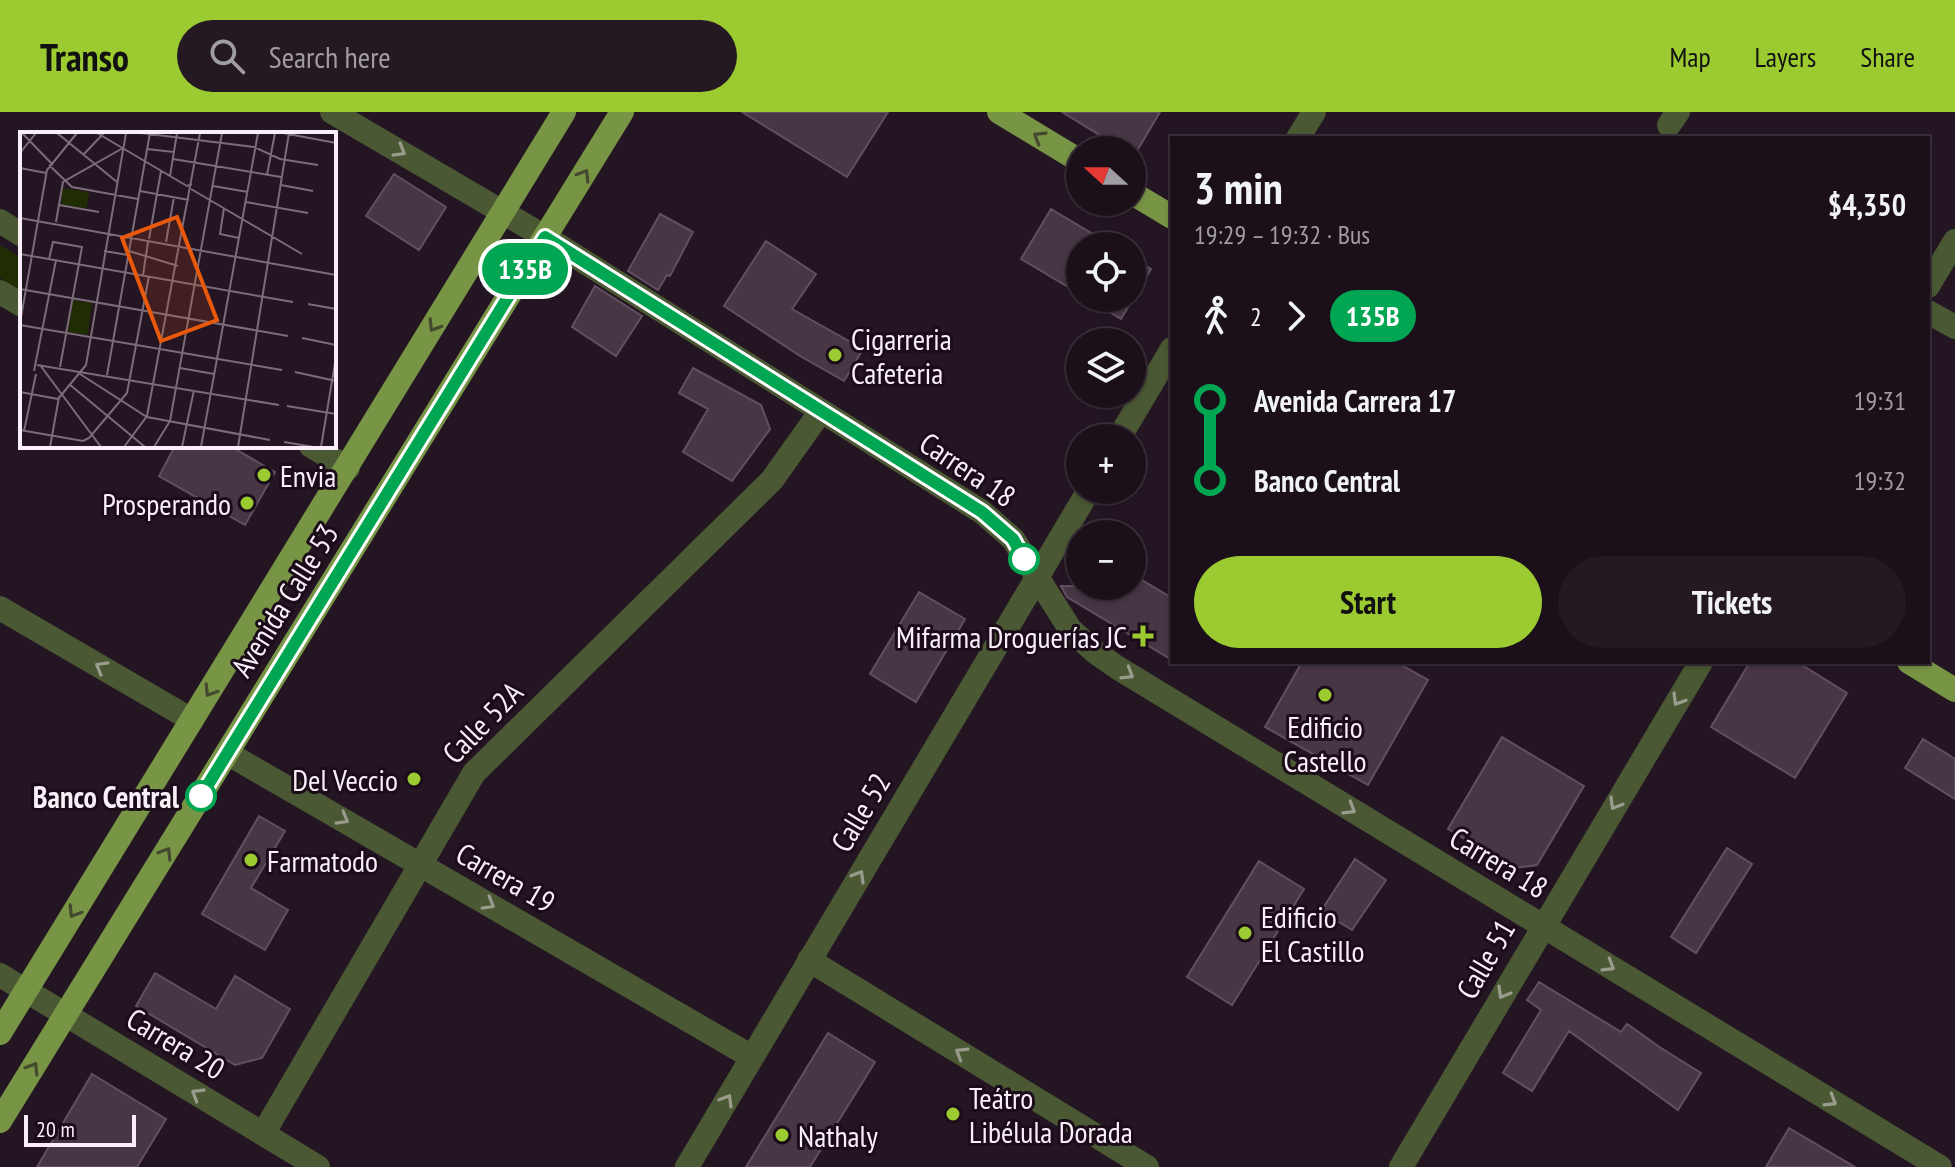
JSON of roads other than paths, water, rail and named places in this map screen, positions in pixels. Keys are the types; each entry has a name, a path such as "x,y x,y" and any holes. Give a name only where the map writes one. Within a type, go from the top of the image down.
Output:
{"main road":[{"name":"Avenida Calle 53","path":"0,1033 564,112"},
{"name":"Avenida Calle 53","path":"0,1121 622,112"},
{"path":"999,112 1066,153"},
{"path":"1146,201 1170,216"},
{"path":"1912,664 1955,690"}],"street":[{"name":"Carrera 18","path":"332,112 545,237 982,512 1013,539 1070,629 1118,668 1940,1167"},
{"path":"1299,136 1314,112"},
{"path":"0,221 20,234"},
{"path":"1930,283 1955,241"},
{"path":"0,292 20,304"},
{"path":"1930,313 1955,327"},
{"path":"1127,424 1170,352"},
{"name":"Calle 52A","path":"263,1134 422,865 462,788 772,480 821,411"},
{"path":"314,448 348,468"},
{"name":"Calle 52","path":"687,1167 1081,504"},
{"path":"0,608 192,720"},
{"name":"Calle 51","path":"1401,1167 1700,664"},
{"name":"Carrera 19","path":"227,753 752,1057"},
{"path":"809,960 1147,1167"},
{"name":"Carrera 20","path":"0,975 318,1167"}],"place":[{"name":"Cigarreria Cafeteria","path":"835,355"},
{"name":"Envia","path":"264,475"},
{"name":"Prosperando","path":"247,503"},
{"name":"Mifarma Droguerías JC","path":"1143,636"},
{"name":"Edificio Castello","path":"1325,695"},
{"name":"Del Veccio","path":"414,779"},
{"name":"Banco Central","path":"201,796"},
{"name":"Farmatodo","path":"251,860"},
{"name":"Edificio El Castillo","path":"1245,933"},
{"name":"Teátro Libélula Dorada","path":"953,1114"},
{"name":"Nathaly","path":"782,1135"}]}
